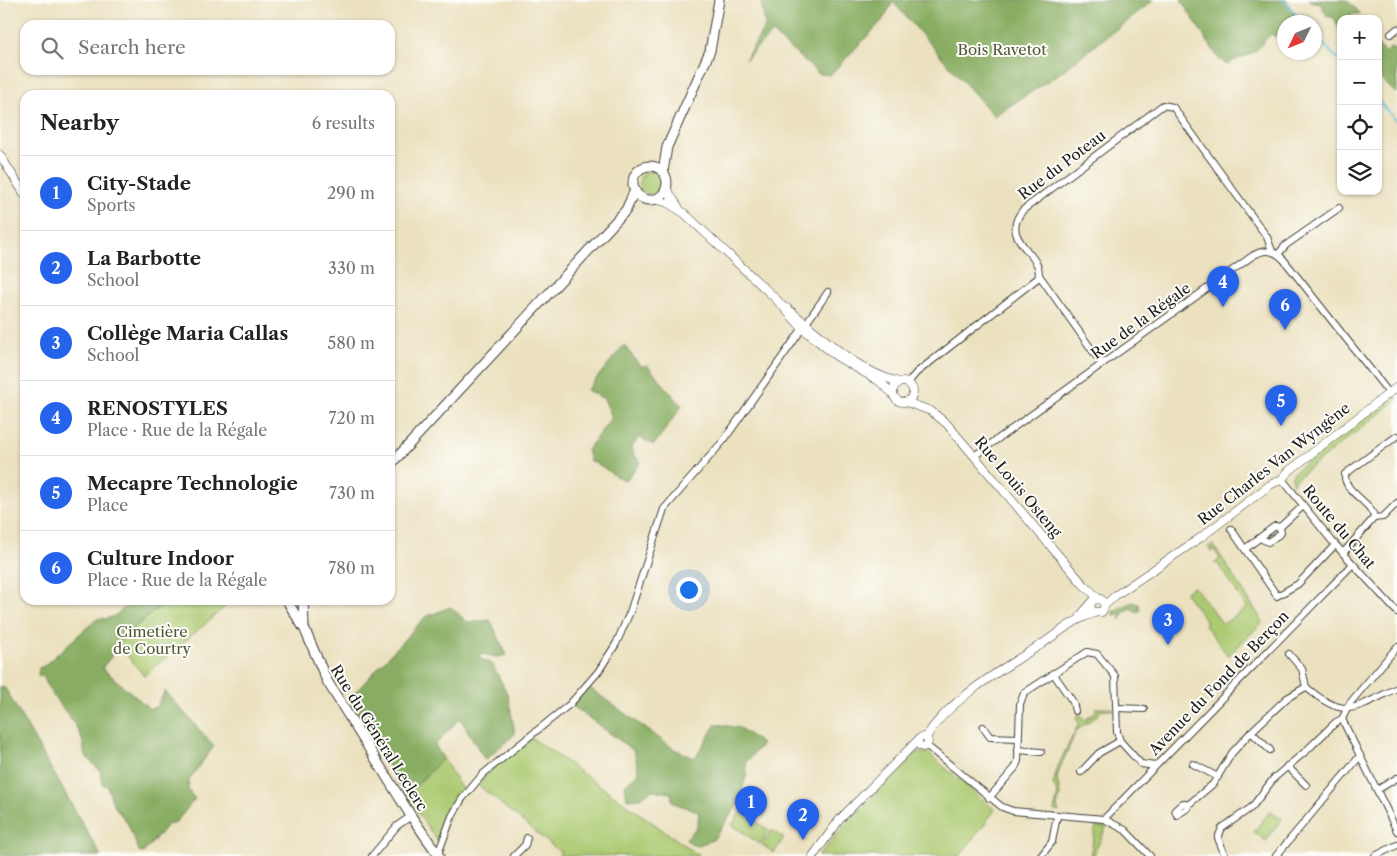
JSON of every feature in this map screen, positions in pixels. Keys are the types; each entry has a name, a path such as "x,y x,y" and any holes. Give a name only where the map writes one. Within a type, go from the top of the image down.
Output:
{"main road":[{"path":"646,199 635,190 633,183 636,173 642,168 650,166 667,147 705,68 714,38 719,0"},
{"path":"395,459 626,210 646,199 655,199 662,195 666,188 663,172 667,147"},
{"path":"650,166 663,172"},
{"path":"626,210 635,190"},
{"name":"Rue du Général Leclerc","path":"287,605 305,630 327,681 411,816 439,855"},
{"name":"Rue du Général Leclerc","path":"302,605 305,630"}],"street":[{"path":"1391,34 1397,29"},
{"name":"Rue du Poteau","path":"1102,364 1039,275 1037,265 1016,234 1015,224 1019,214 1089,159 1101,153 1163,105 1173,107 1275,252"},
{"path":"0,155 20,187"},
{"path":"666,188 684,213"},
{"path":"655,199 668,203 684,213 836,356 879,381 897,400 906,402 911,398 913,392 908,383"},
{"path":"1339,208 1275,252 1389,393"},
{"name":"Rue de la Régale","path":"974,456 1258,252 1275,252"},
{"path":"908,383 916,373 1034,282 1039,275"},
{"path":"439,855 452,816 462,799 483,774 570,704 598,672 616,644 630,612 664,509 724,440 828,292"},
{"path":"804,326 850,358 882,376 908,383"},
{"path":"892,393 894,387 899,382"},
{"name":"Rue Charles Van Wyngène","path":"923,742 939,720 976,688 1074,622 1097,604 1116,595 1182,551 1270,485 1282,479 1289,471 1397,386"},
{"name":"Rue Louis Osteng","path":"913,392 930,411 947,424 1082,583 1097,604"},
{"name":"Rue Louis Osteng","path":"906,402 930,411"},
{"path":"1374,518 1371,510 1346,484 1345,474 1397,436"},
{"name":"Route du Chat","path":"1282,479 1335,546 1397,612"},
{"path":"1343,553 1374,518 1383,517 1397,503"},
{"path":"1245,549 1262,539 1262,535 1275,526 1280,527 1303,506"},
{"path":"1231,529 1275,595 1278,596 1298,584 1335,546"},
{"name":"Avenue du Fond de Berçon","path":"1104,819 1353,564"},
{"path":"1225,856 1218,838 1222,828 1252,807 1270,782 1342,718 1346,709 1397,647"},
{"path":"989,798 1015,768 1022,697 1027,691 1084,653 1096,654 1115,676 1117,732 1120,741 1142,764 1145,777"},
{"path":"1289,654 1302,669 1306,687 1327,703 1346,709 1358,707 1397,688"},
{"path":"1054,673 1073,702 1075,711"},
{"path":"1188,805 1218,777 1232,753 1251,732 1287,698 1306,687"},
{"path":"1117,708 1144,709"},
{"path":"1342,718 1397,831"},
{"path":"984,727 990,737 1018,738"},
{"path":"1251,732 1270,750"},
{"path":"1081,772 1099,753 1120,741"},
{"path":"813,856 840,819 908,751 923,742 989,798 1010,810 1104,819 1125,830 1150,856"},
{"path":"1018,750 1040,752"},
{"path":"1276,856 1360,756"},
{"path":"1142,764 1155,766"},
{"path":"1193,764 1218,777"},
{"path":"1287,766 1306,785"},
{"path":"1377,790 1397,778"},
{"path":"372,856 397,826 411,816"},
{"path":"1041,856 1052,842 1057,816"},
{"path":"514,856 525,845 527,838"},
{"path":"1375,856 1397,845"}],"green space":[{"name":"Bois Ravetot","path":"761,0 1154,0 1057,75 994,116 893,2 882,21 830,75 819,74 772,33 745,60 765,27"},
{"path":"1181,0 1286,0 1294,15 1277,15 1277,38 1271,34 1252,53 1227,65 1219,59"},
{"path":"1309,0 1347,0 1361,14 1337,15 1337,24 1334,18 1327,16 1321,4"},
{"path":"1390,48 1397,50 1397,94 1382,81 1382,49 1386,53"},
{"path":"651,171 656,172 662,178 662,188 656,194 651,195 646,194 640,188 639,183 640,178 646,172"},
{"path":"624,345 640,366 648,366 682,406 654,445 639,437 632,447 633,454 641,462 626,480 590,461 587,450 612,417 604,399 587,390"},
{"path":"1397,392 1397,400 1293,481 1293,485 1291,477 1294,472"},
{"path":"1213,544 1263,622 1228,656 1205,625 1207,622 1185,593 1192,587 1196,589 1223,624 1247,608 1218,564 1214,563 1220,559 1213,548 1211,549 1212,553 1208,547"},
{"path":"1132,602 1139,604 1140,611 1137,613 1131,608 1123,613 1121,620 1120,614 1114,615 1112,612"},
{"path":"128,605 161,605 117,642 119,647 102,668 150,709 156,707 165,691 214,746 189,780 188,790 195,799 176,822 168,824 144,852 140,853 128,824 113,804 107,785 103,785 100,771 84,754 80,734 53,695 44,677 38,676 39,668 44,666 93,622 99,618 109,618"},
{"name":"Cimetière de Courtry","path":"161,605 227,605 144,676 117,643"},
{"path":"451,607 467,622 490,620 507,655 497,657 482,654 479,658 492,664 508,695 515,734 485,760 460,718 435,745 443,758 406,796 353,710 350,698 425,617"},
{"path":"0,686 5,688 101,856 0,856"},
{"path":"587,686 674,749 695,758 716,724 740,728 762,744 746,762 747,774 737,806 713,840 695,846 685,839 697,827 699,813 672,801 671,793 652,790 640,798 627,799 625,785 639,772 634,751 570,704"},
{"path":"1096,708 1113,708 1113,710 1099,711 1099,714 1076,731 1057,778 1060,795 1057,807 1059,812 1054,811 1058,794 1053,784 1058,766 1079,723 1076,717 1080,714 1085,720 1096,712"},
{"path":"532,738 700,856 558,856 561,853 478,785 496,765"},
{"path":"916,753 928,753 995,810 960,856 818,856 854,815"},
{"path":"443,758 463,791 451,810 438,842 406,796"},
{"path":"741,811 769,830 760,844 732,825"},
{"path":"1270,811 1282,819 1266,841 1254,832"},
{"path":"1096,826 1106,828 1093,856 1090,856"},
{"path":"772,830 784,838 774,853 762,845"}],"waterway":[{"path":"1283,0 1297,15"},
{"path":"1322,43 1339,60"},
{"path":"1382,105 1397,121"}],"place":[{"name":"RENOSTYLES","path":"1223,307"},
{"name":"Culture Indoor","path":"1285,330"},
{"name":"Mecapre Technologie","path":"1281,426"},
{"name":"Collège Maria Callas","path":"1168,645"},
{"name":"City-Stade","path":"751,827"},
{"name":"La Barbotte","path":"803,840"}]}
